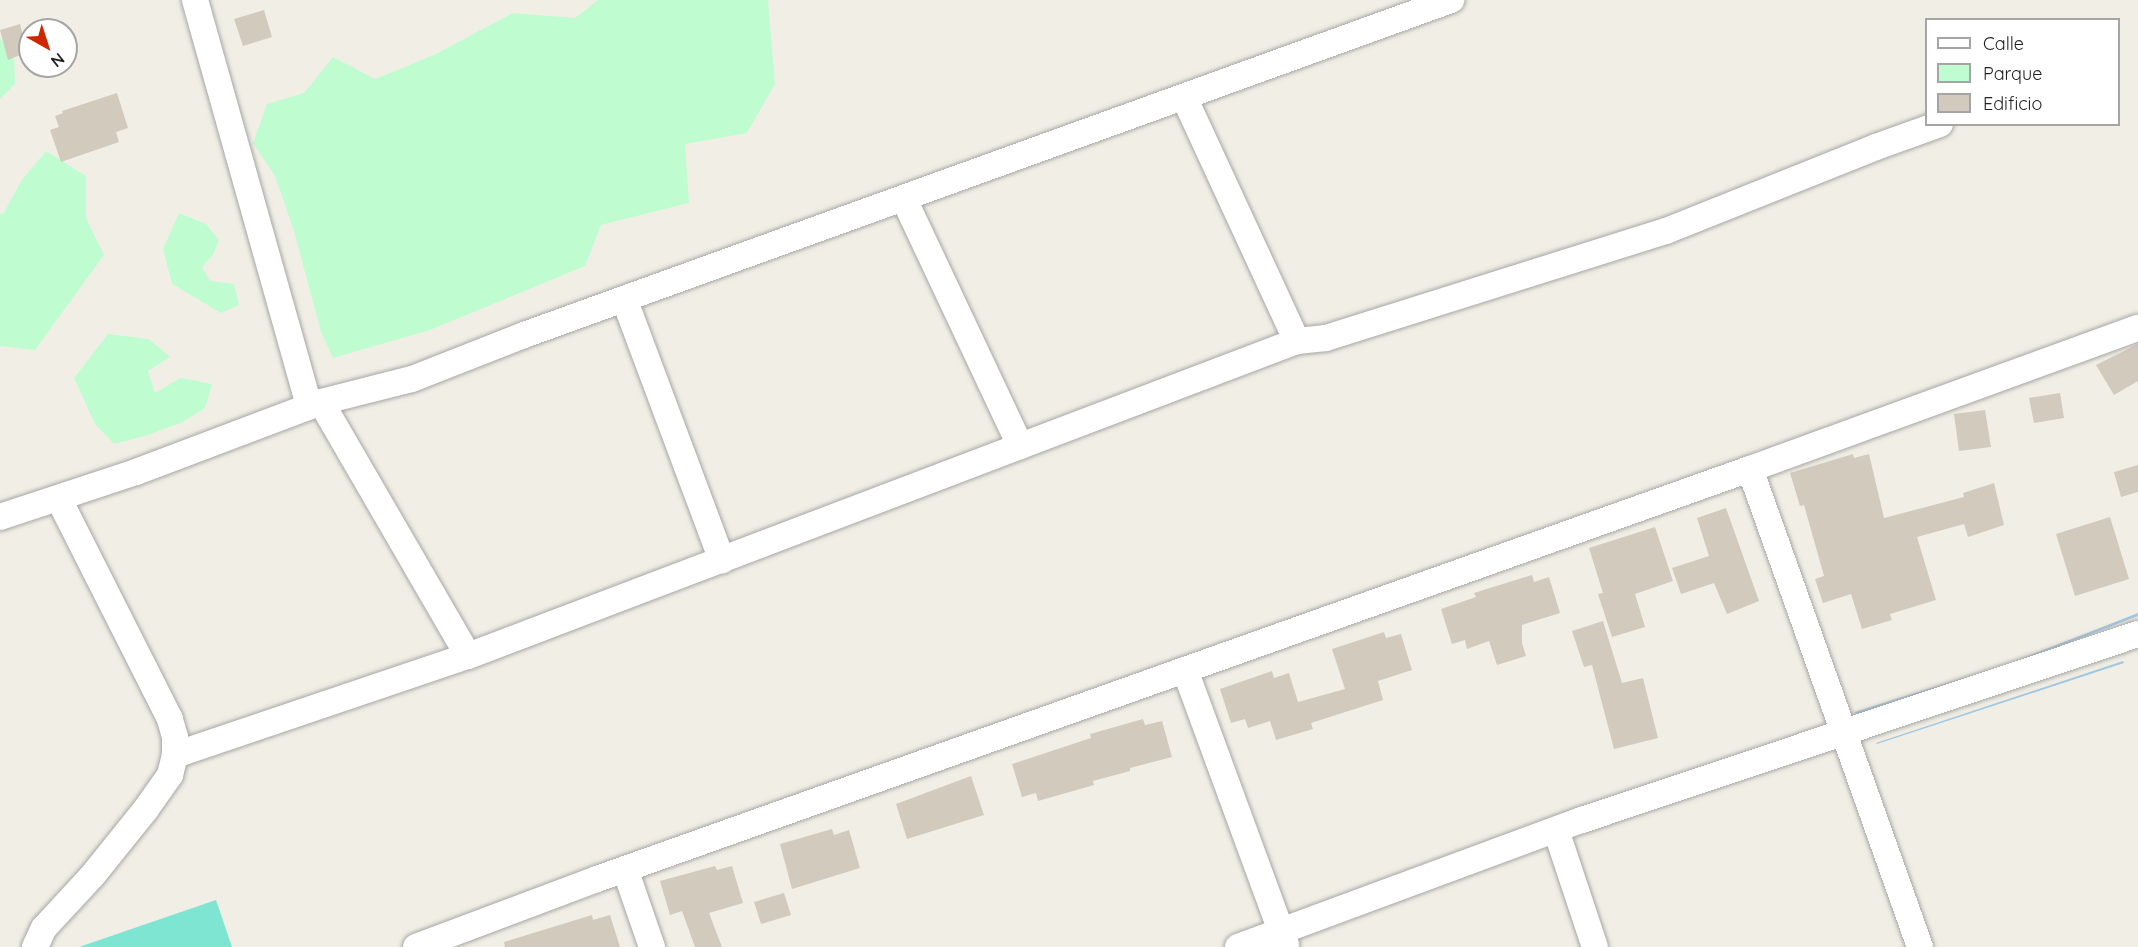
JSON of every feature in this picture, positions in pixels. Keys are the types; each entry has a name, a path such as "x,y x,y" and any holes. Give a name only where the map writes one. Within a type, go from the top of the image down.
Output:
{"street":[{"path":"195,0 315,404 468,656"},
{"path":"0,518 136,472 315,404 412,379 524,335 625,301 1451,0"},
{"path":"1184,97 1297,340"},
{"path":"175,754 468,656 1297,340 1326,338 1655,235 1934,126"},
{"path":"904,199 1020,446"},
{"path":"625,301 722,560"},
{"path":"416,947 625,869 1750,469 2138,328"},
{"path":"1750,469 1920,947"},
{"path":"35,947 44,928 93,875 152,801 170,775 175,754 175,737 170,719 59,499"},
{"path":"1238,947 1284,939 1556,830 1844,734 2136,642"},
{"path":"1185,670 1284,939"},
{"path":"1556,830 1595,947"},
{"path":"625,869 652,947"}],"green space":[{"path":"598,0 768,0 775,84 747,133 685,144 689,203 601,225 585,266 430,330 333,358 321,332 294,231 275,176 253,143 267,104 304,93 333,57 375,79 434,55 513,13 575,18"},
{"path":"0,39 14,50 15,84 0,99"},
{"path":"46,151 86,176 86,218 104,255 35,350 0,346 0,214 4,213 21,181"},
{"path":"179,213 206,224 219,240 213,255 202,267 210,281 234,284 239,305 221,313 172,284 163,249"},
{"path":"108,334 149,339 170,357 148,371 155,393 180,378 212,384 205,408 183,422 114,444 95,424 74,378"}],"shaded area":[{"path":"2138,613 2138,616 2009,666 1857,715 1855,712 2008,664"},
{"path":"2123,661 2124,663 1876,743"},
{"path":"216,900 232,947 79,947"}],"building":[{"path":"264,10 272,37 243,46 234,19"},
{"path":"18,25 18,56 8,60 0,30"},
{"path":"117,93 128,128 116,132 119,142 61,162 50,130 59,127 55,116 63,113 62,111"},
{"path":"2138,344 2138,381 2114,395 2096,365"},
{"path":"2060,393 2064,418 2034,423 2029,398"},
{"path":"1985,410 1991,447 1959,451 1954,414"},
{"path":"1853,454 1854,458 1869,454 1884,518 1964,497 1963,493 1994,483 2004,525 1968,537 1964,524 1917,537 1936,600 1890,614 1892,620 1862,629 1851,594 1823,603 1815,579 1824,576 1804,505 1800,506 1790,473"},
{"path":"2138,465 2138,492 2121,497 2114,472"},
{"path":"1726,508 1759,601 1727,614 1714,583 1681,594 1672,568 1709,556 1697,518"},
{"path":"2110,517 2129,579 2075,596 2056,534"},
{"path":"1655,527 1673,581 1635,594 1645,627 1612,637 1598,594 1603,593 1589,548"},
{"path":"1532,575 1534,582 1549,577 1560,613 1522,625 1522,643 1526,656 1497,665 1489,641 1467,649 1465,640 1452,644 1441,609 1476,597 1474,593"},
{"path":"1603,621 1622,683 1643,678 1658,738 1614,749 1592,665 1584,667 1572,631"},
{"path":"1384,632 1386,638 1401,634 1412,670 1378,681 1383,700 1311,723 1313,729 1276,740 1270,721 1248,728 1245,719 1231,723 1220,689 1272,671 1274,678 1289,673 1298,702 1345,689 1332,649"},
{"path":"1143,719 1145,725 1162,721 1172,757 1130,768 1130,771 1093,781 1094,785 1038,801 1036,793 1022,797 1012,764 1091,738 1090,734"},
{"path":"971,776 984,815 907,839 896,804"},
{"path":"832,829 834,835 849,830 860,868 792,889 780,844"},
{"path":"715,866 717,870 732,866 743,903 709,913 722,947 695,947 682,911 670,915 660,881"},
{"path":"784,893 791,915 761,924 754,902"},
{"path":"592,915 593,920 610,915 620,947 505,947 504,942"}]}
